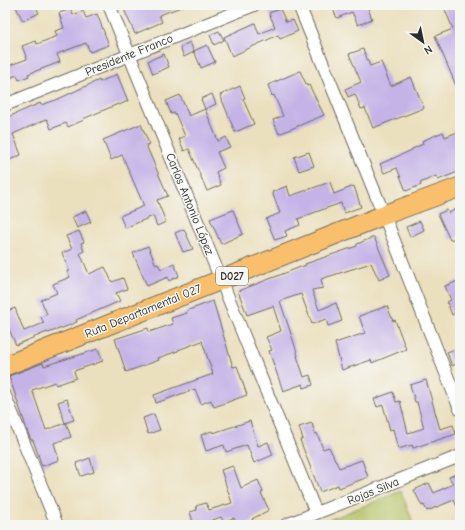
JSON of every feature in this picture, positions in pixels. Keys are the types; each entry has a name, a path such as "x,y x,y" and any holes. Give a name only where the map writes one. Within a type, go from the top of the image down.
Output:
{"main road":[{"name":"Ruta Departamental 027","path":"5,366 384,215 460,187"}],"street":[{"name":"Carlos Antonio López","path":"109,5 316,514"},
{"name":"Presidente Franco","path":"5,105 254,5"},
{"path":"299,5 384,215 460,409"},
{"path":"5,396 57,525"},
{"name":"Rojas Silva","path":"286,525 460,456"}],"green space":[{"path":"401,491 414,525 316,525"}],"building":[{"path":"15,5 35,5 39,13 23,21"},
{"path":"122,5 184,6 159,15 162,22 135,34"},
{"path":"331,5 368,5 367,6 372,19 358,25 352,12 337,18"},
{"path":"443,5 460,5 460,95 435,36 453,29"},
{"path":"71,9 73,15 83,11 86,18 97,14 109,45 90,52 86,43 57,54 60,62 28,74 29,76 19,80 17,75 5,80 5,67 27,59 22,46 36,41 37,44 57,36 55,31 64,28 59,13"},
{"path":"280,9 286,22 293,20 298,31 280,39 278,35 232,56 224,37 255,23 259,34 275,27 269,13"},
{"path":"219,31 224,40 214,45 210,35"},
{"path":"190,42 194,52 184,57 180,47"},
{"path":"207,45 215,62 201,68 194,51"},
{"path":"363,49 370,66 381,62 391,86 411,77 424,108 373,128 365,108 361,109 355,94 348,97 345,89 361,82 349,54"},
{"path":"164,54 169,67 153,74 148,61"},
{"path":"300,71 324,115 279,134 273,120 283,116 268,85"},
{"path":"117,74 128,101 83,119 84,120 68,127 66,123 51,129 47,119 13,134 21,155 5,162 5,116 6,118 40,103 41,105 56,100 99,80 100,82"},
{"path":"240,86 245,98 243,99 254,124 235,132 220,95"},
{"path":"212,94 216,104 205,109 201,99"},
{"path":"180,95 189,116 205,109 218,141 226,137 230,147 217,152 224,168 216,172 221,185 207,191 189,149 184,151 179,139 185,136 175,113 171,114 166,101"},
{"path":"141,124 149,144 146,145 168,196 157,200 166,222 157,226 153,216 125,228 120,216 144,206 122,155 111,160 103,140"},
{"path":"460,131 460,171 438,180 436,176 420,183 421,185 406,191 397,168 384,173 380,164 412,150 423,144 422,141 443,132 445,137"},
{"path":"309,152 314,166 299,171 294,157"},
{"path":"330,182 334,194 354,186 361,207 344,213 341,203 313,213 298,219 300,225 285,231 287,236 275,240 266,219 280,213 272,192 287,186 290,196"},
{"path":"460,207 460,236 450,240 438,214 447,210 449,213"},
{"path":"233,210 243,234 221,244 210,219"},
{"path":"86,211 91,222 77,228 72,217"},
{"path":"420,221 424,230 410,237 406,227"},
{"path":"184,229 193,249 183,252 175,233"},
{"path":"79,231 84,242 81,243 84,251 80,253 89,274 105,267 112,282 123,278 127,289 116,293 120,301 76,320 77,322 48,333 47,332 16,345 8,327 5,328 5,312 15,308 24,331 44,323 41,317 47,314 41,300 57,293 53,284 70,277 67,271 69,270 62,253 72,249 66,236"},
{"path":"374,237 390,275 379,280 371,263 321,279 323,288 312,290 319,310 336,303 342,321 328,326 326,319 312,324 301,294 280,301 304,377 310,375 313,385 304,388 303,384 283,391 269,351 272,350 266,337 281,331 273,306 247,315 238,291 306,265 305,264 357,246 357,244"},
{"path":"148,246 156,265 158,264 161,269 174,263 179,276 169,281 168,277 147,286 133,253"},
{"path":"458,281 460,286 459,323 455,313 452,315 447,302 451,300 445,286"},
{"path":"213,301 233,367 237,366 247,395 214,407 211,400 201,404 195,389 156,403 154,395 213,374 202,341 158,358 159,360 126,372 115,339 148,328 149,332 173,324 171,318 187,313 186,311"},
{"path":"387,306 393,321 395,320 406,349 372,363 371,360 342,370 335,343 365,333 359,316"},
{"path":"460,347 460,362 452,366 447,352"},
{"path":"98,349 103,361 74,371 76,378 56,385 55,382 32,390 46,430 66,423 71,437 54,443 59,460 42,466 33,440 31,440 28,433 9,376 43,363 44,366"},
{"path":"426,380 440,429 453,425 456,434 413,448 412,445 398,449 393,429 390,430 383,405 377,407 374,399 393,392 396,402 400,401 408,433 424,428 417,402 415,402 410,385"},
{"path":"67,399 74,420 65,423 58,402"},
{"path":"154,414 160,430 148,434 143,418"},
{"path":"250,421 258,446 268,442 273,455 254,463 247,445 226,452 224,445 206,451 201,435 212,431 213,433"},
{"path":"312,423 315,434 317,433 323,449 329,447 339,468 362,460 368,477 339,488 338,485 320,492 300,440 303,439 299,427"},
{"path":"90,458 94,472 81,476 76,463"},
{"path":"233,466 241,488 258,480 263,492 261,493 269,510 252,519 253,521 244,525 237,525 234,518 223,521 221,517 199,525 194,525 190,512 197,510 196,506 206,503 209,510 232,503 221,470"},
{"path":"460,472 460,514 454,500 427,511 424,505 422,506 414,490 429,483 434,493 453,484 449,477"}]}
